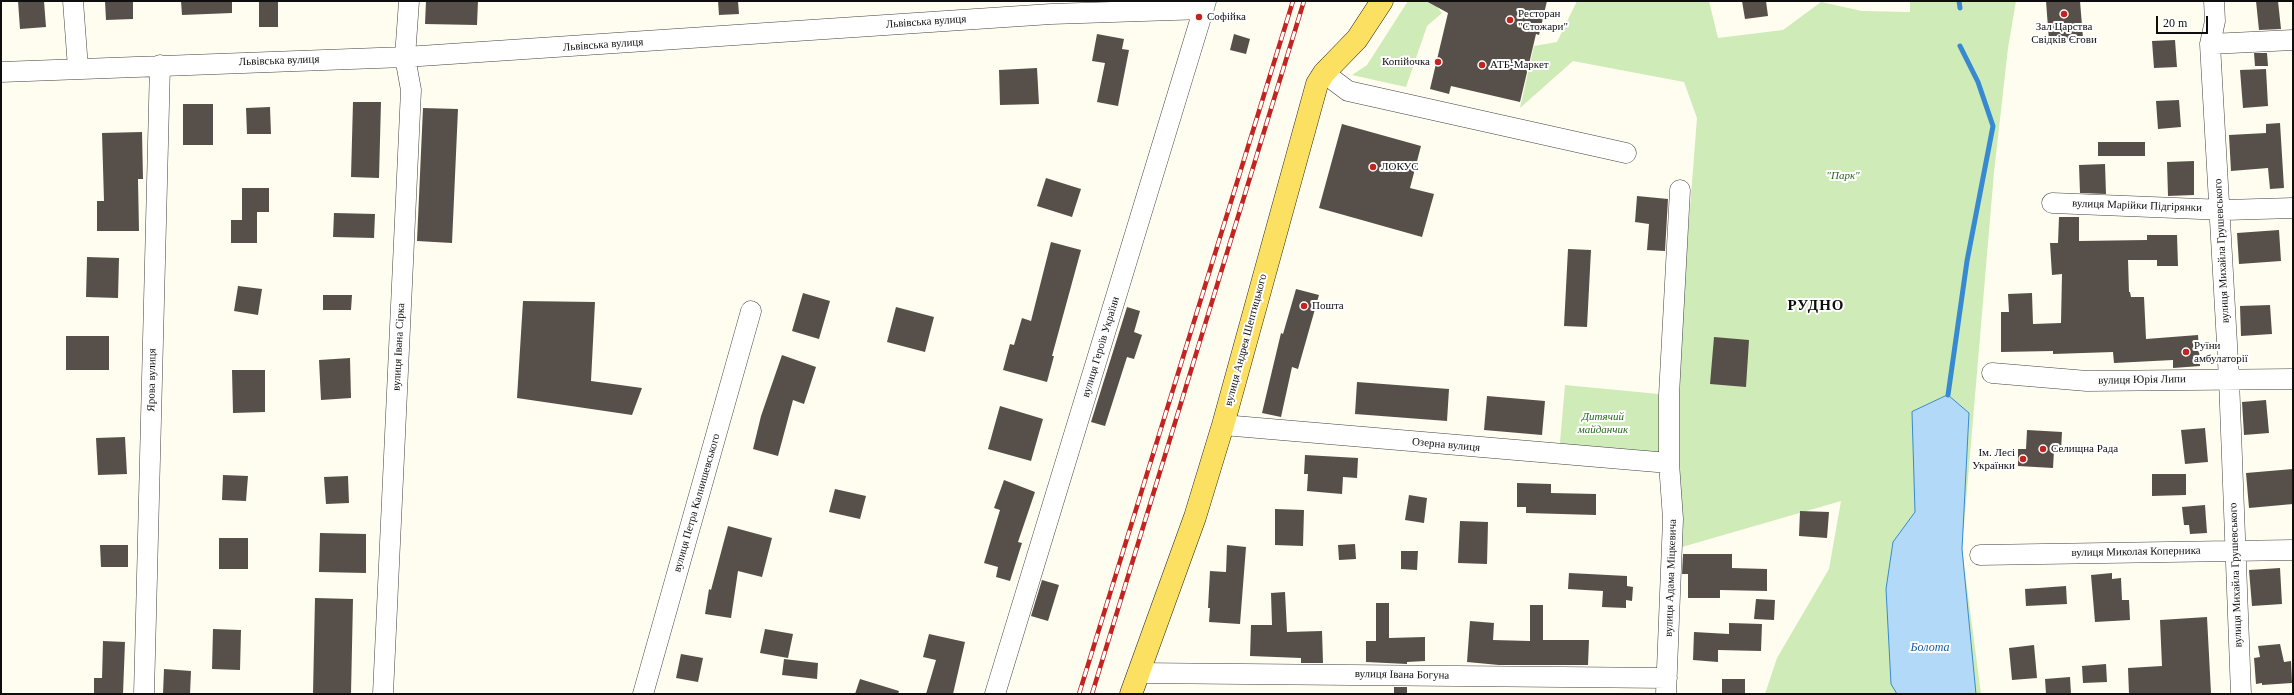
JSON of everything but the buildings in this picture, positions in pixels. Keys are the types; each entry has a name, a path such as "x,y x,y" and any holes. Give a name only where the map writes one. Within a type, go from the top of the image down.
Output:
{"main road":[{"name":"вулиця Андрея Шептицького","path":"1131,694 1195,517 1223,425 1317,84 1324,73 1357,39 1382,1"}],"street":[{"path":"73,1 78,68"},
{"name":"вулиця Івана Сірка","path":"383,694 411,90 405,57 409,1"},
{"name":"вулиця Михайла Грушевського","path":"2214,1 2215,21 2210,44 2229,379 2241,694"},
{"name":"Львівська вулиця","path":"1,72 405,57 1205,5"},
{"name":"вулиця Героїв України","path":"995,694 1205,5"},
{"path":"2210,44 2293,40"},
{"name":"Ярова вулиця","path":"144,694 160,65"},
{"path":"1324,73 1348,91 1626,153"},
{"name":"вулиця Адама Міцкевича","path":"1667,686 1673,519 1670,463 1669,394 1680,190"},
{"name":"вулиця Марійки Підгірянки","path":"2052,203 2219,208 2293,208"},
{"name":"вулиця Петра Калнишевського","path":"643,694 751,311"},
{"name":"вулиця Юрія Липи","path":"1992,373 2087,381 2293,379"},
{"name":"Озерна вулиця","path":"1223,425 1670,463"},
{"name":"вулиця Миколая Коперника","path":"1980,555 2293,550"},
{"name":"вулиця Івана Богуна","path":"1138,673 1667,686"}],"green space":[{"path":"1408,1 1432,1 1442,13 1427,26 1406,87 1352,75 1367,65"},
{"name":"\"Парк\"","path":"1577,1 1709,1 1718,38 1783,30 1821,2 1862,11 1910,12 1910,1 2016,1 2008,48 1994,172 1962,549 1981,694 1765,694 1777,658 1829,569 1841,501 1682,547 1676,444 1678,362 1697,118 1684,82 1573,61 1520,108 1534,46 1557,42"},
{"name":"Дитячий майданчик","path":"1565,385 1669,395 1669,463 1559,454"}],"water":[{"name":"Болота","path":"1948,395 1969,413 1962,549 1976,694 1897,694 1891,684 1886,589 1893,542 1915,512 1912,412"}],"waterway":[{"path":"1959,1 1960,8"},
{"path":"1948,395 1967,261 1993,126 1978,82 1960,46"}],"railway":[{"path":"1079,694 1293,1"},
{"path":"1092,694 1304,1"}],"place":[{"name":"Зал Царства Свідків Єгови","path":"2064,14"},
{"name":"Софійка","path":"1199,17"},
{"name":"Ресторан \"Стожари\"","path":"1510,20"},
{"name":"Копійочка","path":"1438,62"},
{"name":"АТБ-Маркет","path":"1482,65"},
{"name":"ЛОКУС","path":"1373,167"},
{"name":"Пошта","path":"1304,306"},
{"name":"Руїни амбулаторії","path":"2186,352"},
{"name":"Селищна Рада","path":"2043,449"},
{"name":"Ім. Лесі Українки","path":"2023,459"}],"district":[{"name":"РУДНО","path":"1816,306"}]}
